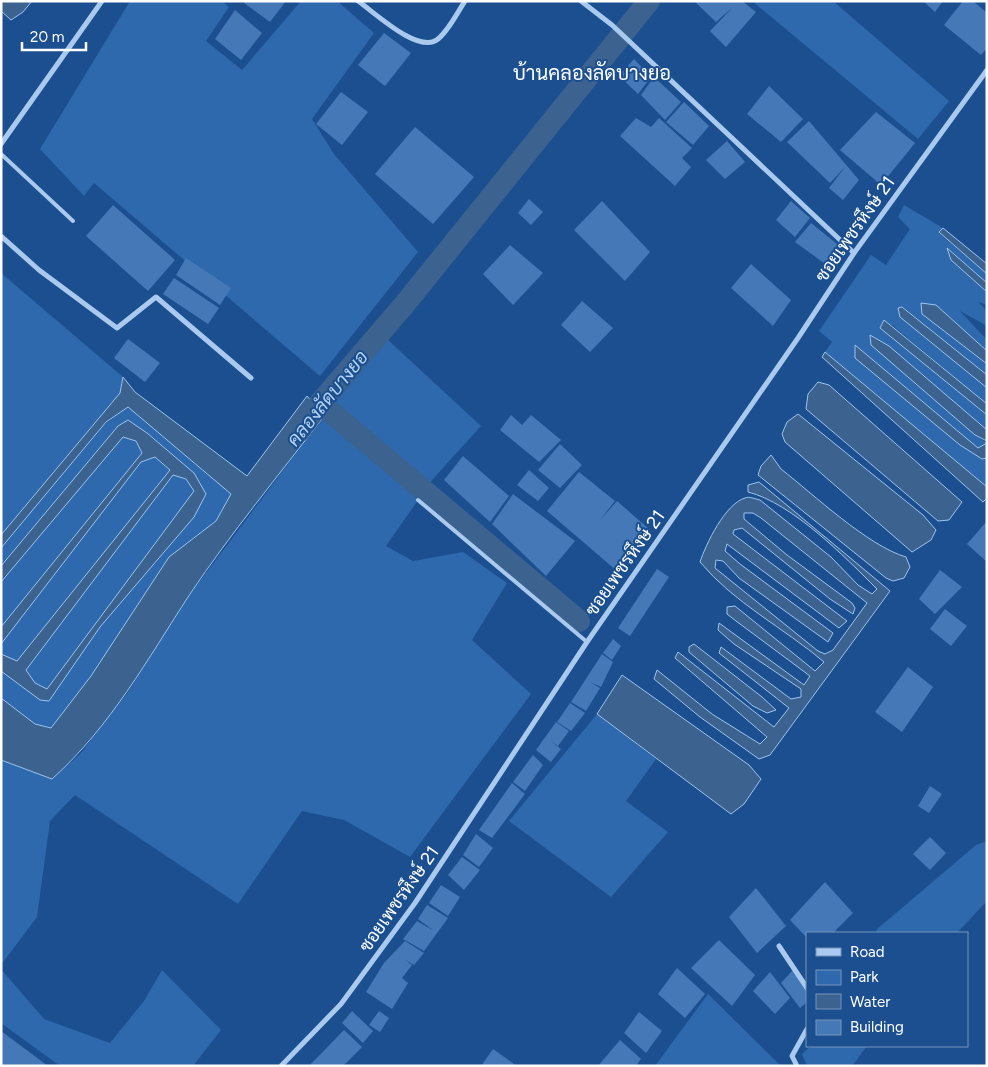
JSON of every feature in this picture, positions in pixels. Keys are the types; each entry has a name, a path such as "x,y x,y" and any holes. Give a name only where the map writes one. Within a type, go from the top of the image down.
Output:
{"street":[{"path":"1,144 102,1"},
{"path":"358,1 408,38 429,43 437,40 465,1"},
{"path":"581,1 627,40 854,253"},
{"name":"ซอยเพชรหึงษ์ 21","path":"281,1066 341,1004 415,903 587,642 854,253 987,70"},
{"path":"1,236 39,270 117,328 156,297 251,378"},
{"path":"779,946 806,986"},
{"path":"797,1066 792,1056 806,1031"}],"lane":[{"path":"1,154 73,221"},
{"path":"418,500 587,642"}],"green space":[{"path":"130,1 222,1 229,7 206,41 242,70 301,1 337,1 374,33 312,119 334,154 418,252 320,376 94,183 84,196 40,149"},
{"path":"752,1 833,1 949,101 918,139"},
{"path":"904,205 943,228 939,233 987,274 987,283 948,249 951,260 987,292 987,305 978,302 987,311 987,326 960,311 987,340 987,351 936,305 922,314 987,364 987,375 903,307 898,308 900,317 987,388 987,404 892,325 880,328 987,415 987,430 982,428 975,435 987,443 978,448 856,346 981,459 987,458 987,487 825,352 832,342 819,331 871,255 886,265 910,229 898,217"},
{"path":"1,273 123,377 120,393 1,535"},
{"path":"387,339 481,426 432,480 386,546 413,561 463,552 507,583 472,640 531,694 410,857 344,820 302,811 238,904 75,795 50,821 37,917 1,965 1,760 52,779 80,754 128,692 191,593 321,420"},
{"path":"128,406 231,494 216,521 169,557 91,676 51,728 35,725 1,698 1,671 49,701 100,627 194,517 194,473 147,433 128,420 118,426 1,566 1,548 104,425"},
{"path":"123,436 136,441 142,453 1,627 1,582"},
{"path":"155,457 170,470 17,661 1,654 1,644 141,462"},
{"path":"173,475 186,479 194,491 47,689 35,683 26,670"},
{"path":"597,714 656,759 626,801 668,832 611,897 509,821"},
{"path":"987,841 987,901 958,932 877,932 876,930 976,845"},
{"path":"1,969 44,1019 110,1043 144,1001 162,970 221,1030 193,1066 60,1066 1,1023"},
{"path":"708,994 781,1066 655,1066"},
{"path":"810,1047 866,1047 852,1066 807,1066 802,1054"}],"water":[{"path":"1,1 32,1 23,12 11,20 1,11"},
{"path":"943,228 987,264 987,274 939,232"},
{"path":"947,248 987,283 987,292 951,260"},
{"path":"921,303 936,305 987,351 987,364 922,314"},
{"path":"902,307 987,375 987,388 900,317 898,308"},
{"path":"884,320 987,404 987,415 880,328"},
{"path":"870,335 889,346 987,430 987,441 975,435 871,345"},
{"path":"855,345 978,448 987,443 987,458 982,459 960,445 855,358"},
{"path":"825,352 987,487 987,498 983,502 822,357"},
{"path":"123,377 135,392 247,476 307,396 324,416 206,571 110,715 73,759 52,779 1,760 1,698 35,724 51,728 91,676 169,557 216,521 231,494 128,407 106,422 1,548 1,535 120,393"},
{"path":"818,382 829,385 962,502 949,520 938,521 806,409 808,394"},
{"path":"798,414 923,515 936,530 931,540 912,552 785,442 782,434 787,422"},
{"path":"128,420 147,433 194,473 206,494 194,517 100,627 49,701 40,700 1,671 1,654 17,661 170,470 155,457 141,462 1,644 1,627 142,453 136,441 123,437 1,582 1,566 118,426","holes":["173,475 186,479 194,491 47,689 35,683 26,670"]},
{"path":"771,455 781,469 858,531 891,551 906,557 910,567 904,578 893,581 886,578 758,475 761,466"},
{"path":"759,482 890,591 770,755 759,759 700,717 654,679 657,670 712,714 760,744 767,737 675,658 678,652 774,727 789,708 719,653 721,647 791,699 801,697 801,689 734,644 718,630 719,623 804,685 810,676 727,614 727,607 735,606 815,671 824,662 744,603 713,577 700,562 717,526 730,508 738,502 750,497 760,500 831,557 858,585 872,594 877,589 834,547 800,519 765,498 748,492 748,485","holes":["744,513 753,513 867,603 833,650 825,654 818,651 715,568 716,560 723,561 739,578 828,642 833,633 740,564 725,551 727,544 839,628 847,621 733,534 734,530 742,528 830,599 853,614 855,608 852,603 787,555 744,519"]},
{"path":"694,644 776,710 767,713 753,706 689,652 689,647"},
{"path":"622,675 749,765 761,779 744,804 731,814 597,714"}],"building":[{"path":"246,1 286,1 270,22 244,3"},
{"path":"694,1 742,1 756,12 726,47 710,31 733,7 716,22"},
{"path":"923,1 943,1 935,12"},
{"path":"963,1 973,1 987,13 987,48 981,55 944,25"},
{"path":"235,10 262,33 241,60 215,39"},
{"path":"384,33 411,53 385,86 358,65"},
{"path":"634,59 651,77 638,94 619,76"},
{"path":"654,77 681,102 665,120 641,95"},
{"path":"769,86 803,119 781,142 747,114"},
{"path":"341,92 368,112 342,145 316,124"},
{"path":"684,102 709,126 693,145 666,122"},
{"path":"876,112 915,143 881,185 840,150"},
{"path":"636,118 651,127 659,118 692,148 682,158 691,167 675,186 620,136"},
{"path":"809,121 859,180 843,200 829,188 845,167 830,183 787,142"},
{"path":"415,127 474,177 433,224 375,174"},
{"path":"727,141 745,162 725,179 706,160"},
{"path":"529,199 543,212 531,225 518,213"},
{"path":"602,201 650,252 625,281 574,230"},
{"path":"791,201 810,218 795,237 776,220"},
{"path":"113,205 175,260 148,291 86,236"},
{"path":"811,223 842,248 828,266 795,242"},
{"path":"510,245 543,273 513,305 483,274"},
{"path":"186,258 231,288 220,305 176,275"},
{"path":"751,264 791,300 773,326 731,288"},
{"path":"174,278 219,308 208,324 163,294"},
{"path":"582,301 613,328 590,352 561,325"},
{"path":"128,339 160,363 145,382 114,358"},
{"path":"511,415 522,425 531,415 561,440 539,462 500,430"},
{"path":"560,444 582,465 560,488 538,470"},
{"path":"463,456 509,496 490,522 444,480"},
{"path":"529,470 549,488 538,501 517,485"},
{"path":"579,472 615,501 599,521 617,501 650,530 617,571 547,511"},
{"path":"513,494 575,541 546,576 492,524"},
{"path":"987,521 987,562 967,544"},
{"path":"657,569 669,577 630,636 618,628"},
{"path":"940,570 962,587 935,614 919,599"},
{"path":"945,609 967,626 951,646 930,629"},
{"path":"613,639 621,646 612,660 603,653"},
{"path":"602,654 613,662 601,687 590,682 600,688 586,711 571,702"},
{"path":"908,667 933,687 902,732 875,712"},
{"path":"570,703 585,713 571,731 557,722"},
{"path":"556,722 569,731 558,746 551,741 561,749 551,762 536,750"},
{"path":"533,755 543,765 525,791 513,782"},
{"path":"512,783 525,794 492,838 479,830"},
{"path":"930,786 942,794 929,813 918,806"},
{"path":"476,834 493,848 479,867 463,855"},
{"path":"930,837 946,853 930,870 913,854"},
{"path":"462,857 480,870 464,890 448,875"},
{"path":"825,882 853,913 834,932 806,932 806,937 790,920"},
{"path":"441,885 460,897 448,916 429,903"},
{"path":"756,888 786,926 757,953 729,917"},
{"path":"427,905 448,918 424,951 403,939 417,921 434,931 418,919"},
{"path":"719,940 755,975 732,1006 691,968"},
{"path":"405,941 424,953 414,965 404,959 412,965 402,978 408,983 392,1009 366,992 384,963"},
{"path":"677,968 705,994 685,1018 658,994"},
{"path":"793,970 806,990 806,1003 800,1008 781,983"},
{"path":"770,972 790,998 775,1014 753,991"},
{"path":"352,1011 373,1031 363,1043 342,1023"},
{"path":"379,1011 389,1018 380,1032 369,1025"},
{"path":"639,1012 662,1031 646,1053 624,1033"},
{"path":"344,1030 362,1047 343,1066 309,1066"},
{"path":"1,1031 48,1066 1,1066"},
{"path":"620,1040 641,1059 636,1066 598,1066"},
{"path":"493,1049 517,1066 481,1066"}],"waterway":[{"name":"คลองลัดบางยอ","path":"299,431 320,403 404,305 649,1"},
{"path":"320,403 579,621"}],"district":[{"name":"บ้านคลองลัดบางยอ","path":"592,73"}]}
